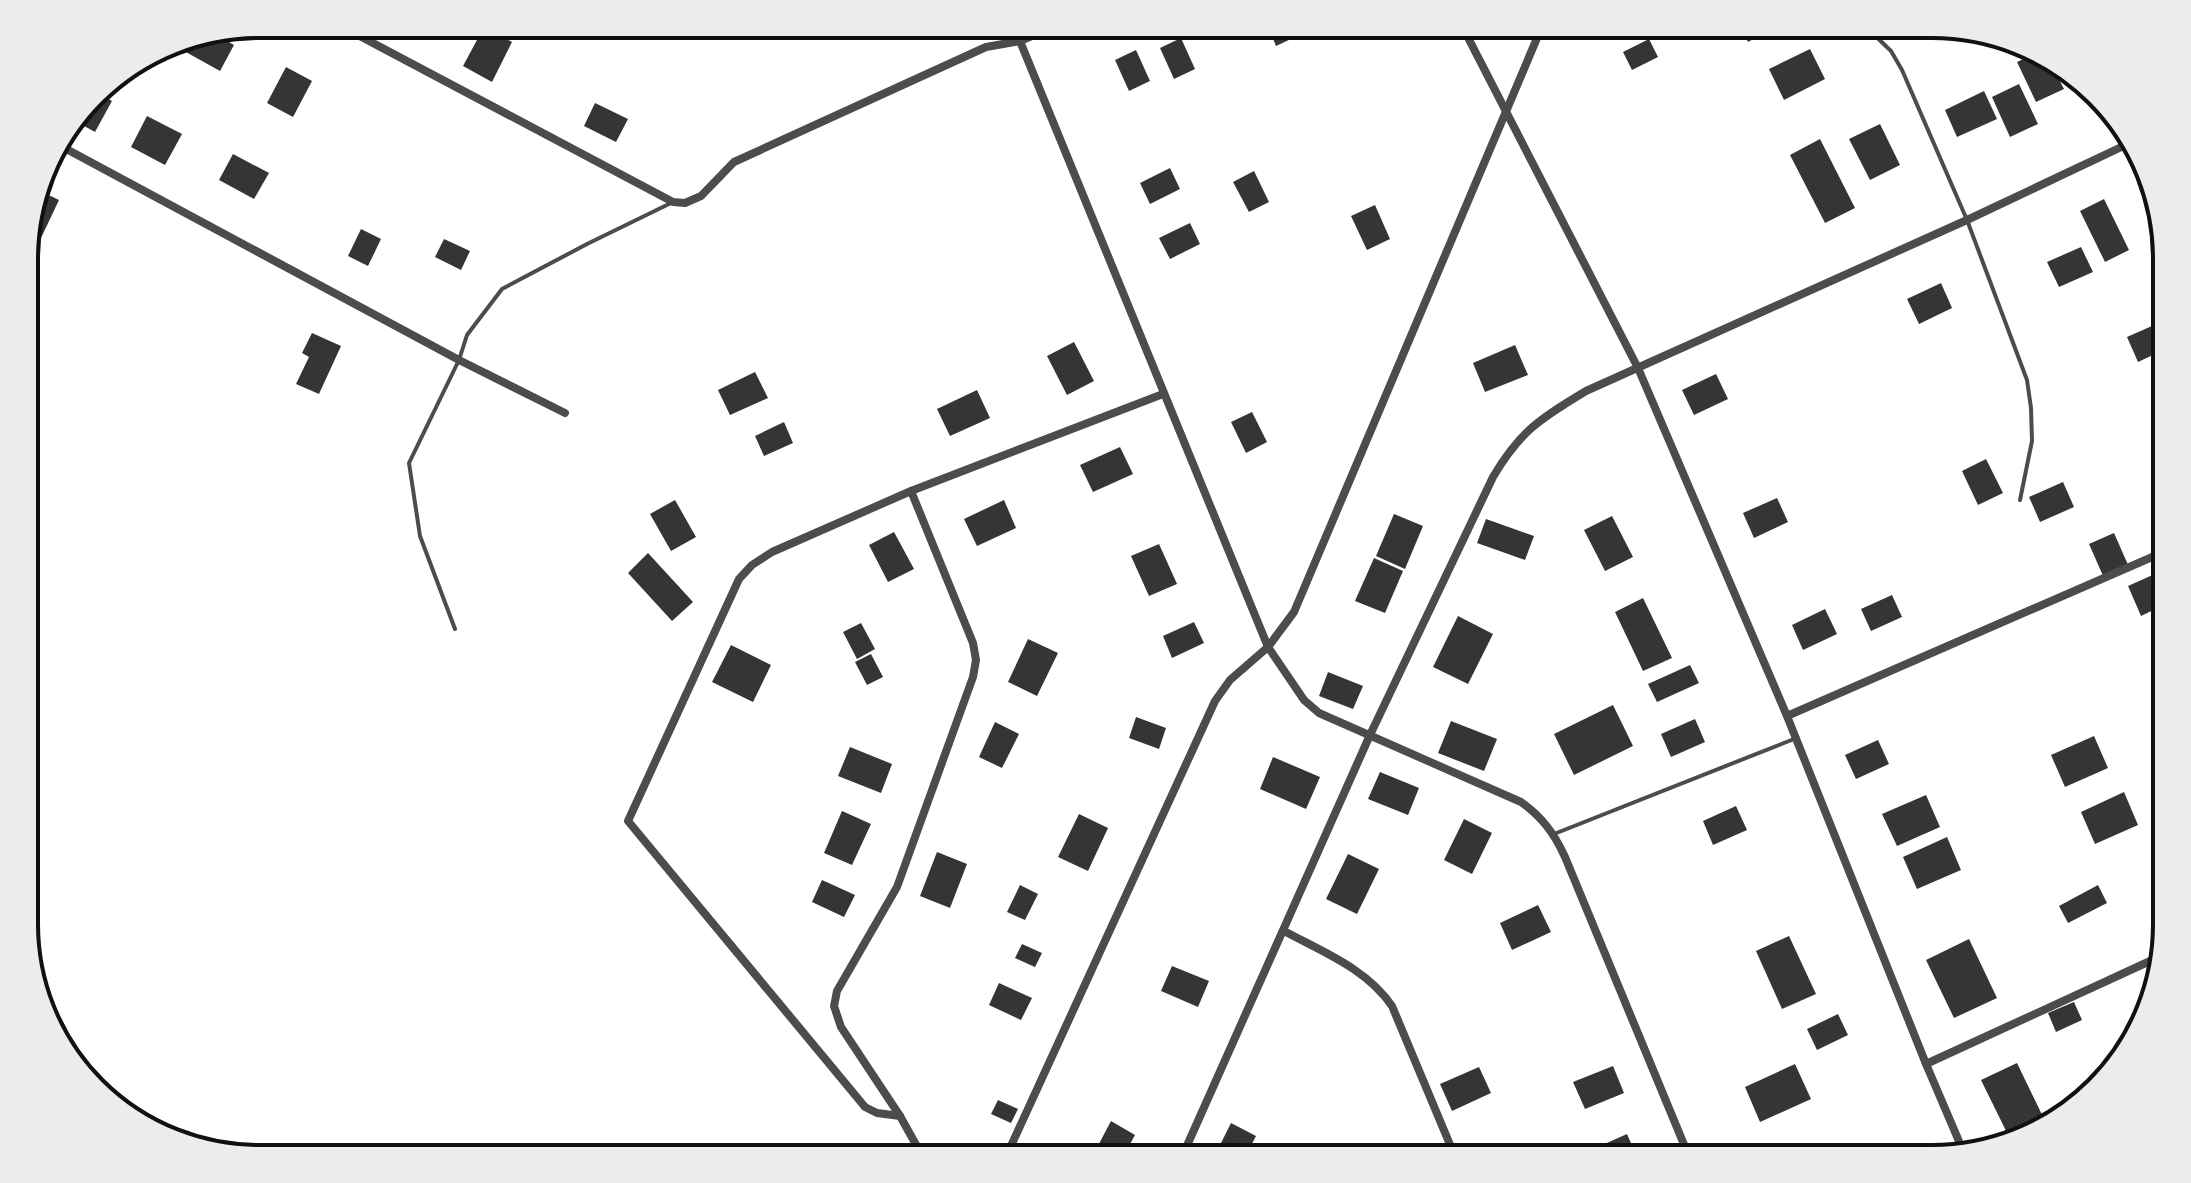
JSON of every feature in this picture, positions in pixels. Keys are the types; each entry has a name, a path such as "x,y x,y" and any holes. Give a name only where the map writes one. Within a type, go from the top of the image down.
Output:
{"street":[{"path":"363,38 673,202 685,203 701,196 734,162 986,47 1027,38"},
{"path":"1019,38 1268,647 1304,700 1319,713 1521,802 1539,815 1554,834 1684,1145"},
{"path":"1468,38 1638,368 1787,716 1960,1143"},
{"path":"1011,1145 1215,701 1230,680 1268,647 1294,612 1537,38"},
{"path":"1187,1145 1370,735 1486,492 1511,447 1537,422 1586,391 2122,147"},
{"path":"68,150 459,360 565,413"},
{"path":"900,1116 877,1113 865,1107 628,821 739,579 752,565 772,552 911,491 1163,394"},
{"path":"911,491 973,643 976,660 973,677 897,887 837,991 834,1006 841,1027 916,1145"},
{"path":"1787,716 2153,557"},
{"path":"1284,931 1363,974 1380,988 1392,1006 1450,1145"},
{"path":"1926,1064 2150,961"}],"lane":[{"path":"1878,38 1891,51 1902,70 1967,220 2027,380 2032,441 2020,500"},
{"path":"455,629 420,536 409,463 459,360 467,335 502,289 673,202"},
{"path":"1554,834 1795,738"}],"building":[{"path":"478,38 505,38 512,42 492,82 463,66"},
{"path":"1181,38 1195,69 1174,79 1160,48"},
{"path":"1273,38 1293,38 1276,46"},
{"path":"1649,39 1658,57 1632,70 1623,52"},
{"path":"227,41 234,45 220,71 185,51"},
{"path":"1810,49 1825,79 1784,100 1769,69"},
{"path":"1136,50 1150,81 1129,91 1115,60"},
{"path":"2024,59 2055,75 2064,89 2036,102 2017,62"},
{"path":"286,67 312,81 293,117 267,103"},
{"path":"2019,84 2038,124 2010,137 1992,97"},
{"path":"1984,91 1997,119 1957,137 1945,110"},
{"path":"108,98 112,101 95,132 84,126"},
{"path":"595,103 628,119 616,142 584,126"},
{"path":"147,116 182,134 165,165 131,147"},
{"path":"1880,124 1900,165 1870,180 1849,139"},
{"path":"1820,139 1855,208 1825,223 1790,155"},
{"path":"233,154 269,173 254,199 219,180"},
{"path":"1170,168 1180,189 1150,204 1140,183"},
{"path":"1254,171 1269,202 1249,212 1233,182"},
{"path":"48,195 59,200 41,238 40,231"},
{"path":"2104,199 2129,250 2105,262 2080,211"},
{"path":"1375,205 1390,239 1367,250 1351,216"},
{"path":"1190,223 1200,244 1170,259 1159,238"},
{"path":"361,229 381,239 368,266 348,256"},
{"path":"444,239 470,251 461,270 435,257"},
{"path":"2081,247 2093,272 2059,287 2047,262"},
{"path":"1941,283 1952,308 1919,324 1907,299"},
{"path":"2153,326 2153,355 2138,362 2127,337"},
{"path":"312,333 341,346 319,394 296,384 309,357 302,353"},
{"path":"1074,342 1094,381 1067,395 1047,356"},
{"path":"1515,345 1528,375 1485,392 1473,363"},
{"path":"755,372 768,398 730,415 718,390"},
{"path":"1716,374 1728,399 1694,415 1682,390"},
{"path":"977,390 990,418 950,436 937,409"},
{"path":"1252,412 1267,442 1246,453 1231,422"},
{"path":"784,422 793,443 764,456 755,436"},
{"path":"1120,447 1133,474 1093,492 1080,465"},
{"path":"1986,459 2003,493 1978,505 1962,471"},
{"path":"2063,482 2074,507 2040,522 2029,497"},
{"path":"1777,498 1788,522 1754,538 1743,513"},
{"path":"675,500 696,537 671,551 650,514"},
{"path":"1004,500 1016,528 977,546 964,519"},
{"path":"1394,514 1423,526 1405,569 1376,556"},
{"path":"1612,516 1633,557 1605,571 1584,530"},
{"path":"1486,519 1534,536 1525,560 1477,543"},
{"path":"894,532 914,569 888,582 869,545"},
{"path":"2114,533 2129,567 2104,578 2089,544"},
{"path":"1159,544 1177,584 1149,596 1131,556"},
{"path":"648,553 693,602 672,621 628,573"},
{"path":"1374,558 1403,571 1385,613 1355,601"},
{"path":"2153,575 2153,610 2141,616 2128,586"},
{"path":"1892,595 1902,617 1871,631 1861,609"},
{"path":"1643,598 1672,658 1643,671 1615,612"},
{"path":"1825,609 1837,634 1803,650 1792,625"},
{"path":"1458,616 1493,634 1468,684 1433,667"},
{"path":"1194,622 1204,643 1172,658 1163,636"},
{"path":"861,623 875,649 857,659 843,632"},
{"path":"1028,639 1058,653 1037,696 1008,682"},
{"path":"731,645 771,665 753,702 712,682"},
{"path":"871,654 883,677 867,685 855,662"},
{"path":"1690,665 1699,683 1657,702 1648,684"},
{"path":"1328,672 1363,686 1353,709 1319,696"},
{"path":"1613,705 1633,746 1574,775 1554,734"},
{"path":"1136,717 1166,728 1159,749 1129,738"},
{"path":"1695,719 1705,742 1671,757 1661,734"},
{"path":"1451,721 1497,739 1484,771 1438,753"},
{"path":"995,722 1019,734 1002,768 979,757"},
{"path":"2094,736 2108,768 2065,787 2051,755"},
{"path":"1878,740 1889,764 1856,779 1845,755"},
{"path":"850,747 892,764 881,793 838,776"},
{"path":"1273,757 1320,777 1306,809 1260,789"},
{"path":"1380,772 1419,788 1408,815 1368,799"},
{"path":"2124,792 2138,825 2095,844 2081,812"},
{"path":"1926,795 1940,827 1897,846 1882,814"},
{"path":"1736,806 1747,830 1713,845 1703,821"},
{"path":"842,811 871,824 852,865 824,853"},
{"path":"1079,814 1108,828 1088,871 1058,857"},
{"path":"1464,819 1492,833 1472,874 1444,860"},
{"path":"1947,837 1961,870 1917,889 1903,857"},
{"path":"937,852 967,864 950,908 920,896"},
{"path":"1348,854 1379,869 1357,914 1326,899"},
{"path":"822,880 855,895 844,917 812,902"},
{"path":"1020,885 1038,894 1025,920 1007,912"},
{"path":"2098,885 2107,903 2068,923 2059,906"},
{"path":"1538,905 1551,932 1512,950 1500,923"},
{"path":"1789,936 1816,994 1782,1009 1756,951"},
{"path":"1969,939 1997,998 1954,1018 1926,960"},
{"path":"1022,944 1042,953 1035,967 1015,958"},
{"path":"1172,966 1209,981 1198,1007 1161,991"},
{"path":"999,983 1032,998 1021,1020 989,1005"},
{"path":"2074,1002 2082,1020 2056,1032 2048,1013"},
{"path":"1838,1014 1848,1035 1817,1050 1807,1029"},
{"path":"2017,1063 2042,1115 2006,1132 1981,1080"},
{"path":"1795,1064 1811,1099 1760,1122 1745,1087"},
{"path":"1613,1066 1624,1093 1585,1109 1573,1082"},
{"path":"1479,1067 1491,1093 1452,1111 1440,1084"},
{"path":"998,1100 1018,1109 1011,1123 991,1114"},
{"path":"1111,1121 1135,1135 1130,1145 1098,1145"},
{"path":"1231,1123 1256,1136 1251,1145 1220,1145"},
{"path":"1627,1134 1632,1145 1602,1145"}]}
